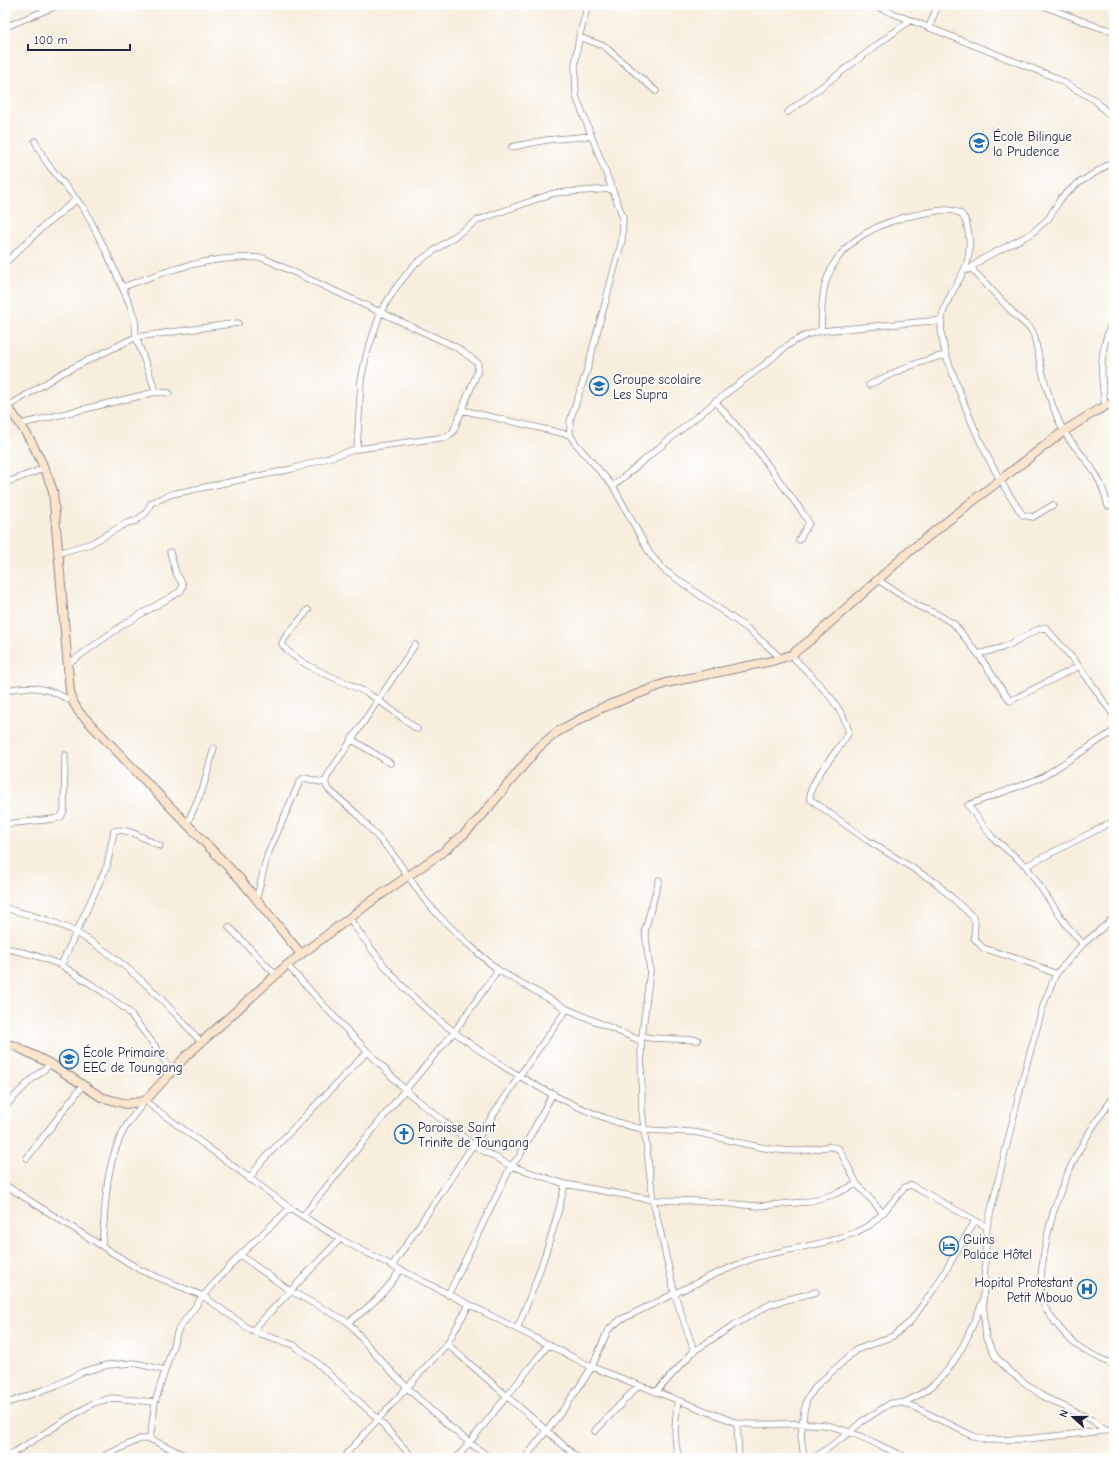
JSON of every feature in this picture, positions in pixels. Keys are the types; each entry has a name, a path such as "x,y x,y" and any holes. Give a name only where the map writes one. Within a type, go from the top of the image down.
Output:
{"street":[{"path":"5,28 59,5"},
{"path":"588,5 578,37 575,65 576,96 623,217 622,240 587,370 570,421 570,435 576,444 613,486 650,554 664,570 748,629 782,658"},
{"path":"872,5 909,21 929,27 1054,77 1095,100 1114,120"},
{"path":"929,27 938,5"},
{"path":"1041,5 1098,27 1114,31"},
{"path":"788,112 909,21"},
{"path":"578,37 604,46 656,91"},
{"path":"512,147 546,140 591,136"},
{"path":"35,141 46,162 91,222 123,287 135,321 136,337 156,392"},
{"path":"964,272 984,258 1031,234 1049,218 1061,198 1077,184 1114,161"},
{"path":"357,449 361,380 366,356 381,311 397,286 415,264 478,220 554,193 611,189"},
{"path":"5,263 45,225 76,200"},
{"path":"821,331 823,296 827,277 839,256 857,238 882,225 899,219 942,210 962,215 966,222 970,253 964,272 951,293 942,320 942,342 946,355 966,407 1000,481 1023,515 1033,517 1053,505"},
{"path":"58,553 90,544 127,523 136,521 146,513 151,503 172,494 292,469 357,449 448,437 453,432 477,374 478,363 456,347 381,311 262,258 241,256 197,263 161,273 123,287"},
{"path":"971,268 1010,310 1031,329 1034,335 1045,387 1064,431 1092,467 1106,496 1108,506"},
{"path":"1105,406 1100,366 1103,347 1114,317"},
{"path":"613,486 716,401 787,345 804,335 821,331 942,320"},
{"path":"238,323 136,337 62,373 6,406 21,424 45,468 52,491 70,691 73,702 79,712 257,897 301,954"},
{"path":"869,385 900,369 924,360 946,355"},
{"path":"21,424 156,392 169,393"},
{"path":"716,401 757,450 809,523 799,540"},
{"path":"102,1246 107,1174 114,1151 125,1128 145,1101 171,1071 287,965 408,875 443,852 464,834 480,818 538,748 557,732 583,717 620,700 666,683 791,655 813,638 911,550 1064,431 1114,402"},
{"path":"462,410 570,435"},
{"path":"5,483 45,468"},
{"path":"68,664 124,624 181,591 183,585 176,573 170,552"},
{"path":"878,580 918,606 937,614 954,624 978,654 1010,701 1079,666"},
{"path":"308,610 284,639 282,644 286,650 320,672 354,687 377,700 417,728"},
{"path":"978,654 996,650 1010,644 1032,631 1045,627 1079,666 1114,716"},
{"path":"325,782 351,739 416,645"},
{"path":"791,655 825,690 847,723 849,732 814,783 809,793 810,799 867,840 922,872 952,896 973,917 975,922 974,938 983,948 1056,974"},
{"path":"5,691 17,687 41,688 57,693 73,702"},
{"path":"1083,944 1068,926 1026,866 992,837 968,805 1041,778 1114,732"},
{"path":"351,739 390,763"},
{"path":"187,824 203,788 214,748"},
{"path":"5,824 54,819 60,817 64,811 65,755"},
{"path":"257,897 267,856 300,781 304,778 311,778 325,782"},
{"path":"325,782 328,789 357,814 392,853 439,916 498,970 567,1009 642,1038 698,1040"},
{"path":"1026,866 1114,821"},
{"path":"61,966 107,866 114,832 120,829 160,846"},
{"path":"659,880 645,930 650,971 642,1038 641,1085 643,1129 650,1166 653,1200 675,1295 694,1351"},
{"path":"5,908 38,918 77,933 131,971 152,989 201,1042"},
{"path":"349,918 389,972 426,1008 454,1032 496,1061 520,1075 553,1093 606,1117 643,1129 693,1132 778,1150 808,1150 834,1146 839,1149 857,1184 883,1213"},
{"path":"1106,1431 1092,1420 1044,1397 1009,1371 995,1356 986,1338 983,1301 987,1227 1024,1074 1044,1004 1056,974 1083,944 1114,918"},
{"path":"229,927 276,975"},
{"path":"5,948 37,956 61,966 103,992 128,1011 154,1044 171,1071"},
{"path":"287,965 367,1052 405,1090 473,1145 511,1166 565,1184 653,1200 696,1201 758,1206 807,1202 835,1194 857,1184"},
{"path":"303,1216 454,1032 498,970"},
{"path":"392,1266 435,1204 520,1075 567,1009"},
{"path":"5,1044 15,1046 51,1064 101,1097 126,1104 145,1101 249,1179 290,1208 340,1239 592,1367 737,1423 824,1425 849,1433 907,1458"},
{"path":"249,1179 263,1160 367,1052"},
{"path":"5,1106 32,1079 51,1064"},
{"path":"27,1158 83,1085"},
{"path":"448,1295 511,1166 519,1157 553,1093"},
{"path":"1114,1097 1102,1112 1074,1158 1055,1204 1043,1260 1041,1297 1052,1318 1075,1344 1114,1364"},
{"path":"517,1329 541,1269 565,1184"},
{"path":"5,1185 140,1270 203,1296 252,1331 294,1345 314,1360 378,1420 413,1458"},
{"path":"525,1458 566,1406 592,1367 608,1330 620,1320 675,1295 713,1275 756,1258 826,1242 854,1233 870,1225 883,1213 905,1187 911,1185 918,1187 987,1227"},
{"path":"150,1439 155,1402 178,1330 203,1296 240,1255 290,1208"},
{"path":"804,1458 801,1444 807,1399 817,1385 856,1350 893,1336 910,1322 937,1285 975,1221"},
{"path":"252,1331 289,1290 340,1239"},
{"path":"240,1255 289,1290 348,1322 376,1357 434,1415 490,1458"},
{"path":"348,1322 374,1303 390,1286 400,1270"},
{"path":"656,1392 694,1351 734,1325 771,1304 816,1292"},
{"path":"903,1403 932,1386 956,1359 983,1301"},
{"path":"346,1453 407,1389 447,1344 469,1305"},
{"path":"447,1344 578,1458"},
{"path":"457,1458 549,1344"},
{"path":"5,1404 82,1372 108,1365 134,1363 165,1370"},
{"path":"595,1431 638,1386"},
{"path":"5,1458 93,1403 112,1398 155,1402"},
{"path":"670,1458 678,1456 675,1423 678,1401"},
{"path":"814,1458 880,1409 891,1403 903,1403 932,1415 973,1436 987,1440 1025,1439 1114,1430"},
{"path":"737,1423 739,1458"},
{"path":"100,1458 140,1439 150,1439 191,1458"}],"place":[{"name":"École Bilingue la Prudence","path":"979,143"},
{"name":"Groupe scolaire Les Supra","path":"599,386"},
{"name":"École Primaire EEC de Toungang","path":"69,1059"},
{"name":"Paroisse Saint Trinite de Toungang","path":"404,1134"},
{"name":"Guins Palace Hôtel","path":"949,1246"},
{"name":"Hopital Protestant Petit Mbouo","path":"1087,1289"}]}
